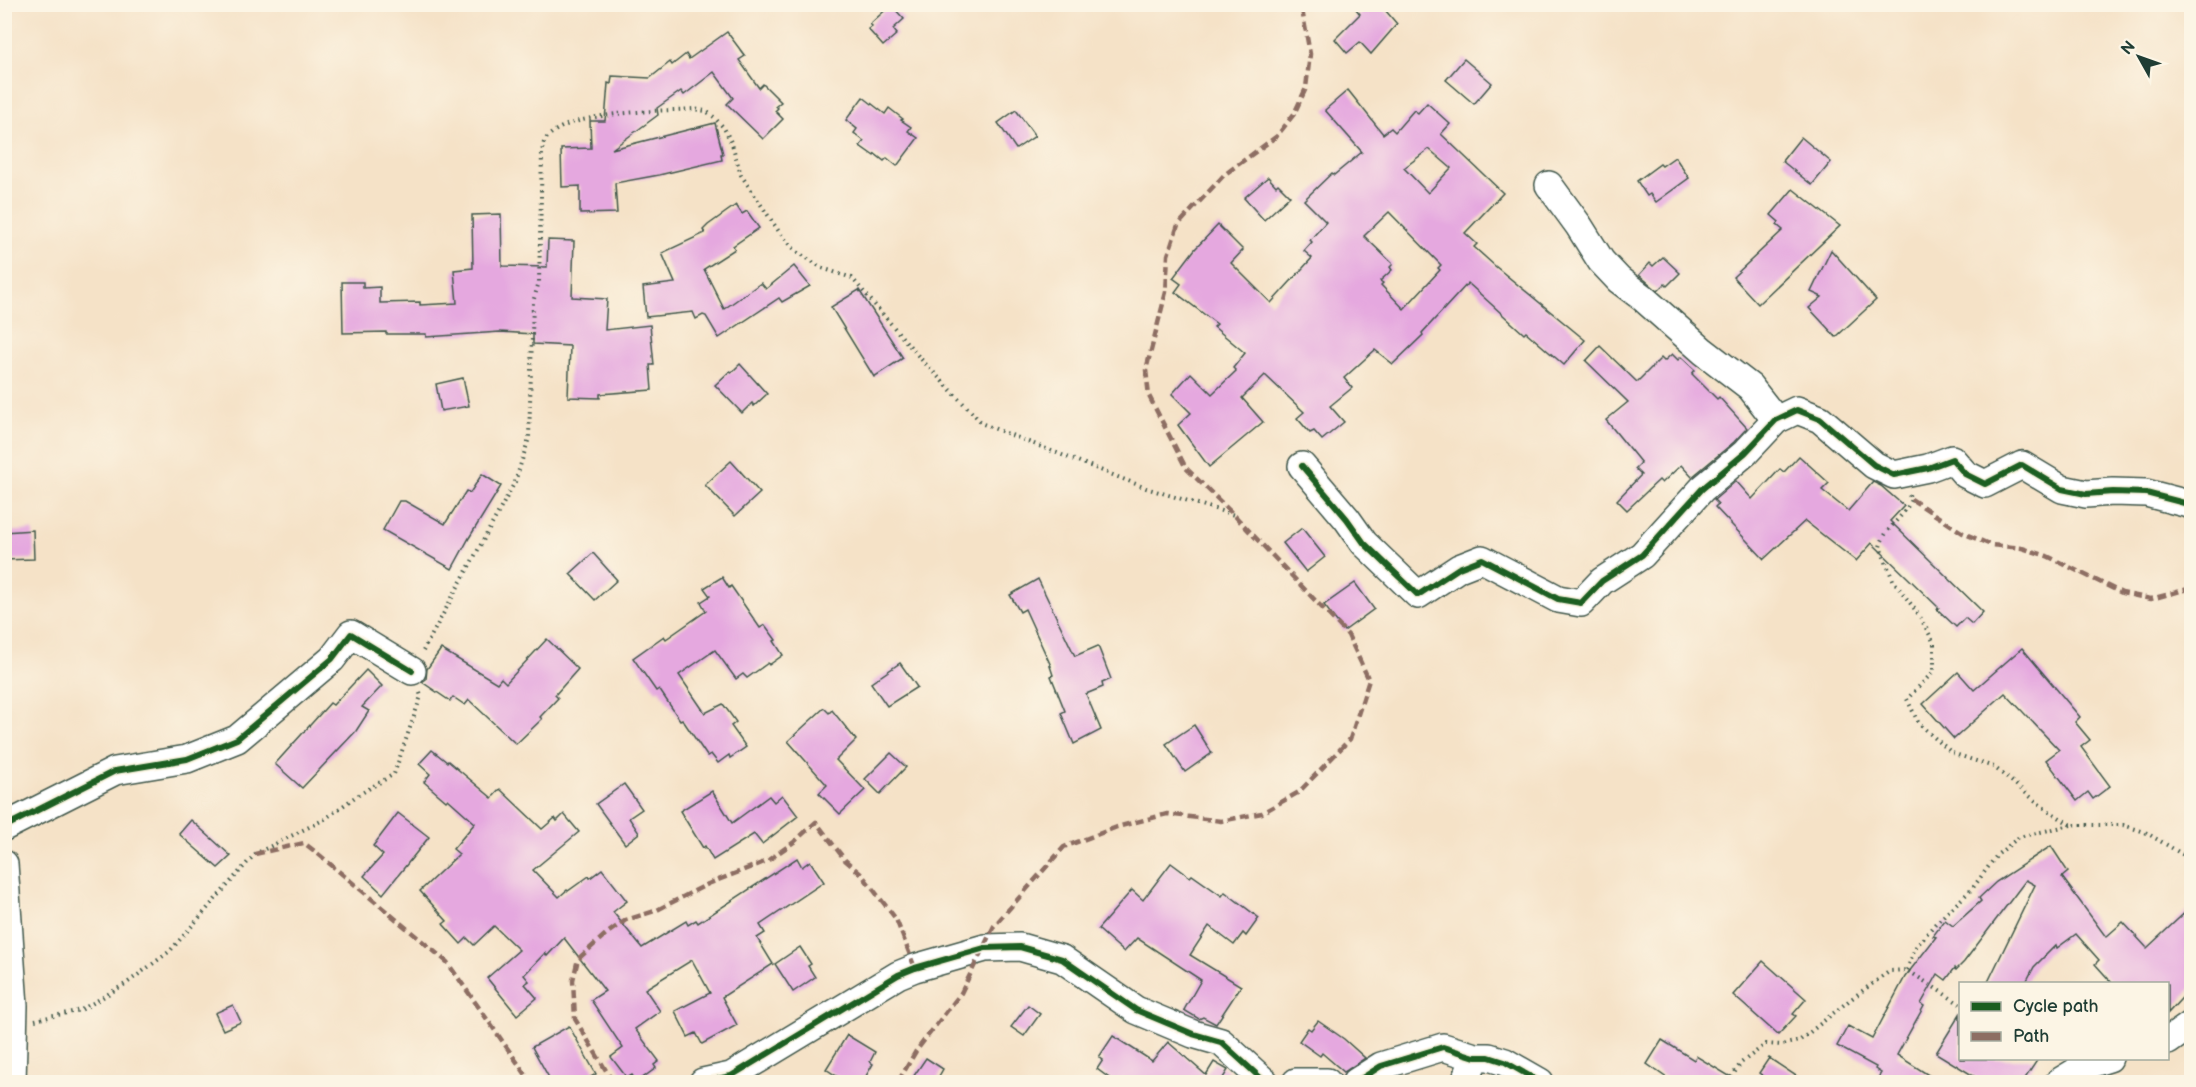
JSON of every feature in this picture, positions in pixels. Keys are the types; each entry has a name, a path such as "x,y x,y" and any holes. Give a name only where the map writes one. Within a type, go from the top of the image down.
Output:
{"street":[{"path":"1549,185 1601,261 1703,351 1750,387 1776,420"},
{"path":"1302,466 1347,519 1364,543 1418,595 1459,568 1482,559 1558,599 1581,603 1602,580 1641,555 1702,489 1745,453 1776,420 1797,410 1820,419 1874,465 1894,475 1928,468 1952,459 1965,474 1985,484 2022,465 2062,489 2086,494 2146,493 2192,505"},
{"path":"4,827 115,771 187,759 237,738 332,659 351,634 412,671"},
{"path":"4,864 14,1024 12,1083"},
{"path":"703,1083 731,1076 898,975 985,948 1020,947 1062,959 1136,1010 1193,1034 1221,1042 1265,1083"},
{"path":"2169,1040 2192,1024"},
{"path":"1356,1083 1381,1066 1443,1047 1475,1057 1489,1057 1505,1062 1540,1083"},
{"path":"1465,1083 1475,1057"},
{"path":"2069,1080 2087,1065 2105,1060"},
{"path":"1296,1083 1327,1083"}],"path":[{"path":"14,1024 81,1010 127,983 170,951 255,854 325,819 355,796 394,774 421,696 412,671 514,482 529,438 533,302 539,282 542,152 545,139 562,126 617,113 694,109 706,111 723,128 732,144 741,175 780,233 796,251 822,268 852,278 920,358 983,424 1146,488 1234,515"},
{"path":"1894,475 1911,499 1906,512 1884,534 1880,547 1893,580 1919,615 1934,643 1934,671 1907,699 1919,724 1952,753 1994,767 2043,807 2071,825"},
{"path":"1907,970 1915,948 1935,924 1972,889 1997,855 2019,837 2071,825 2123,825 2145,832 2192,860"},
{"path":"1728,1083 1741,1063 1766,1044 1781,1045 1799,1041 1890,971 1907,970 1959,1003"}],"building":[{"path":"1352,4 1380,4 1397,24 1371,54 1360,42 1347,53 1335,39 1360,14"},
{"path":"891,5 904,19 893,29 897,34 883,46 868,29 872,26 870,24"},
{"path":"727,32 745,56 739,60 759,88 763,84 781,102 776,106 778,108 775,111 783,119 763,139 727,104 733,98 714,72 684,95 681,91 657,108 658,115 612,149 715,123 723,154 721,154 722,160 615,183 617,213 580,214 580,186 562,187 561,149 591,148 590,121 605,121 608,83 611,84 612,76 650,78 670,62 672,65 686,54 689,59"},
{"path":"1464,59 1492,83 1474,104 1446,80"},
{"path":"1348,90 1383,134 1391,128 1395,132 1414,110 1418,113 1427,103 1450,124 1441,134 1503,193 1465,233 1477,244 1474,247 1585,340 1564,365 1526,332 1524,334 1468,283 1422,333 1423,335 1393,364 1375,350 1344,378 1352,388 1330,406 1344,422 1322,440 1314,431 1310,433 1297,418 1304,412 1265,375 1242,398 1263,422 1209,467 1178,425 1191,413 1172,394 1191,373 1212,394 1236,371 1233,368 1245,353 1214,327 1217,324 1175,292 1181,284 1173,278 1195,249 1218,225 1243,250 1231,263 1271,303 1312,258 1304,251 1312,242 1310,240 1326,222 1304,200 1332,173 1334,175 1362,152 1325,110","holes":["1429,149 1451,168 1428,193 1404,168","1389,212 1441,265 1438,268 1440,270 1404,309 1381,285 1383,283 1380,281 1392,270 1390,267 1393,264 1364,236"]},
{"path":"863,97 885,114 889,108 911,127 908,131 918,138 897,166 887,158 884,161 860,146 864,141 854,133 857,129 846,120"},
{"path":"1016,110 1035,136 1016,149 998,123"},
{"path":"1801,137 1831,162 1812,185 1782,161"},
{"path":"1675,157 1689,178 1656,202 1650,194 1647,196 1637,181 1660,164 1662,166"},
{"path":"1268,177 1290,196 1264,220 1244,198"},
{"path":"1793,189 1840,226 1758,304 1733,277 1783,230 1777,225 1779,222 1771,215"},
{"path":"736,205 742,214 747,211 759,228 733,246 735,249 704,269 724,309 761,283 766,289 794,266 810,286 782,302 779,298 719,338 706,316 703,315 696,319 693,312 646,317 643,287 675,283 662,253 705,233 703,230 708,225"},
{"path":"501,214 502,266 547,267 548,240 574,241 572,297 607,299 605,330 650,325 654,365 650,365 652,390 600,394 600,398 568,397 570,346 533,344 533,334 500,332 426,337 426,334 386,334 386,332 343,333 342,282 363,282 363,288 380,287 380,303 420,302 420,305 457,303 454,270 473,268 472,215"},
{"path":"1831,250 1876,300 1836,337 1809,308 1822,297 1811,292"},
{"path":"1663,257 1680,273 1667,286 1665,284 1658,291 1639,275 1650,263 1653,266"},
{"path":"859,290 903,358 874,377 831,307"},
{"path":"1600,346 1637,382 1661,358 1664,361 1672,354 1678,360 1681,357 1695,370 1692,374 1717,399 1719,397 1747,428 1734,442 1692,477 1681,465 1662,483 1659,480 1627,510 1617,500 1641,475 1635,469 1641,463 1606,420 1628,402 1586,361"},
{"path":"740,364 767,394 754,406 752,403 742,413 715,385"},
{"path":"463,378 469,406 441,411 436,384"},
{"path":"1799,456 1829,483 1822,490 1848,511 1873,482 1881,486 1904,506 1890,521 1983,612 1972,624 1965,618 1956,627 1872,543 1856,561 1805,521 1764,559 1715,507 1718,504 1714,500 1736,481 1752,499 1780,469 1784,472"},
{"path":"731,461 760,493 735,516 705,485"},
{"path":"482,474 501,486 452,569 383,530 399,501 405,501 445,524 466,491 470,493"},
{"path":"1302,528 1325,557 1306,572 1283,543"},
{"path":"33,530 34,559 4,560 4,532"},
{"path":"593,553 617,580 595,600 570,574"},
{"path":"722,577 729,588 731,586 760,628 765,625 783,655 747,678 743,674 736,679 715,650 679,675 705,713 723,704 736,722 731,726 746,747 718,763 711,754 707,756 682,719 680,720 659,689 656,691 633,658 664,636 666,639 706,611 701,602 710,596 704,588"},
{"path":"1038,579 1075,656 1098,646 1111,679 1102,683 1103,687 1086,694 1101,730 1074,744 1061,713 1065,711 1051,676 1053,675 1051,666 1025,609 1020,612 1010,595"},
{"path":"1355,583 1374,609 1344,631 1324,605"},
{"path":"547,639 578,669 555,695 558,698 540,717 542,719 516,744 469,700 465,705 453,697 450,701 422,682 426,679 427,669 441,649 497,683 501,678 506,683"},
{"path":"2022,648 2080,717 2075,722 2090,740 2081,747 2110,786 2093,799 2088,792 2077,801 2046,760 2059,750 2005,693 1954,739 1923,704 1958,672 1974,690"},
{"path":"900,663 917,687 887,706 871,683"},
{"path":"366,670 382,686 362,707 369,711 356,731 302,788 275,764 330,703 333,705"},
{"path":"824,708 829,713 832,710 856,740 836,760 865,790 840,814 819,793 827,785 788,741"},
{"path":"1194,725 1212,753 1185,772 1166,744"},
{"path":"432,750 492,798 500,789 542,829 555,818 557,821 564,814 579,832 533,870 559,897 602,869 627,901 613,912 642,948 686,921 688,925 696,920 698,923 797,858 802,867 810,861 824,882 760,925 765,933 757,938 773,964 722,997 737,1025 702,1044 696,1033 688,1037 675,1011 710,993 692,960 645,989 660,1011 635,1029 659,1061 654,1065 656,1068 637,1082 632,1075 627,1078 611,1057 623,1048 591,1000 605,991 564,938 547,956 545,953 524,975 529,981 525,984 537,998 517,1015 487,978 519,950 494,926 474,945 467,938 461,944 443,924 447,921 420,891 459,854 453,849 475,823 424,782 430,774 419,764"},
{"path":"891,753 906,767 880,794 865,779"},
{"path":"624,784 642,809 629,818 639,833 625,844 596,804"},
{"path":"712,791 732,823 769,796 774,802 782,795 798,816 762,844 754,834 713,860 680,811"},
{"path":"398,813 429,837 383,894 364,876 383,855 373,846"},
{"path":"191,820 231,856 218,868 179,834"},
{"path":"2051,846 2068,872 2062,877 2106,937 2123,922 2147,948 2192,906 2192,987 2169,1012 2169,982 2111,982 2095,964 2099,960 2076,934 2057,948 2056,945 2034,967 2026,982 1988,982 2035,885 2026,880 1964,962 1956,970 1955,968 1946,980 1938,974 1921,1004 1924,1006 1897,1055 1941,1083 1875,1083 1881,1073 1875,1069 1876,1067 1837,1046 1848,1026 1872,1039 1905,977 1936,937 1933,936 1945,920 1953,926 1981,901 1979,898 1996,882"},
{"path":"1171,863 1222,896 1225,892 1259,918 1246,936 1243,933 1234,945 1209,926 1190,955 1241,986 1216,1024 1203,1017 1199,1019 1184,1010 1201,980 1137,938 1124,952 1098,929 1132,890 1143,900"},
{"path":"800,947 811,964 808,966 815,977 793,992 775,964"},
{"path":"1763,961 1806,999 1793,1014 1796,1016 1778,1035 1733,995"},
{"path":"233,1005 241,1022 223,1030 215,1013"},
{"path":"1028,1005 1040,1014 1024,1036 1011,1027"},
{"path":"1959,1016 1959,1060 2037,1060 2022,1083 1985,1083 1936,1053"},
{"path":"1318,1021 1344,1039 1365,1058 1344,1072 1322,1053 1320,1056 1299,1041 1308,1028 1311,1030"},
{"path":"569,1026 596,1074 581,1083 552,1083 532,1047"},
{"path":"847,1035 875,1052 870,1062 873,1064 862,1083 847,1083 826,1069"},
{"path":"1113,1036 1152,1061 1168,1042 1206,1075 1214,1062 1228,1070 1220,1083 1116,1083 1097,1069 1103,1060 1099,1057"},
{"path":"1662,1040 1694,1060 1696,1056 1741,1083 1674,1083 1647,1064"},
{"path":"926,1058 943,1069 935,1083 909,1083"},
{"path":"1769,1058 1807,1083 1774,1083 1759,1073"}],"marked path":[{"path":"898,1082 916,1051 961,993 994,926 1064,847 1117,827 1167,814 1221,821 1262,813 1299,792 1350,739 1369,680 1348,635 1186,468 1149,396 1146,370 1166,292 1168,255 1178,225 1224,175 1277,136 1294,114 1306,88 1310,54 1301,4"},
{"path":"1911,499 1963,533 1991,545 2022,548 2047,556 2122,593 2151,599 2192,588"},
{"path":"613,1082 575,1019 573,980 578,959 626,920 655,911 708,884 767,861 794,842 816,822 845,860 862,875 896,919 915,968"},
{"path":"255,854 304,843 317,853 447,962 531,1082"}],"cycle path":[{"path":"1302,466 1347,519 1364,543 1418,595 1459,568 1482,559 1558,599 1581,603 1602,581 1642,555 1702,489 1745,453 1776,420 1797,410 1820,419 1874,465 1894,475 1928,468 1952,459 1965,474 1985,484 2022,465 2062,489 2086,494 2146,493 2192,505"},
{"path":"4,827 115,771 187,759 237,739 332,659 351,634 412,671"},
{"path":"703,1082 731,1076 898,975 985,948 1020,947 1062,959 1136,1010 1193,1034 1221,1042 1265,1082"},
{"path":"1356,1082 1381,1066 1443,1047 1475,1057 1489,1057 1505,1062 1540,1082"}]}
